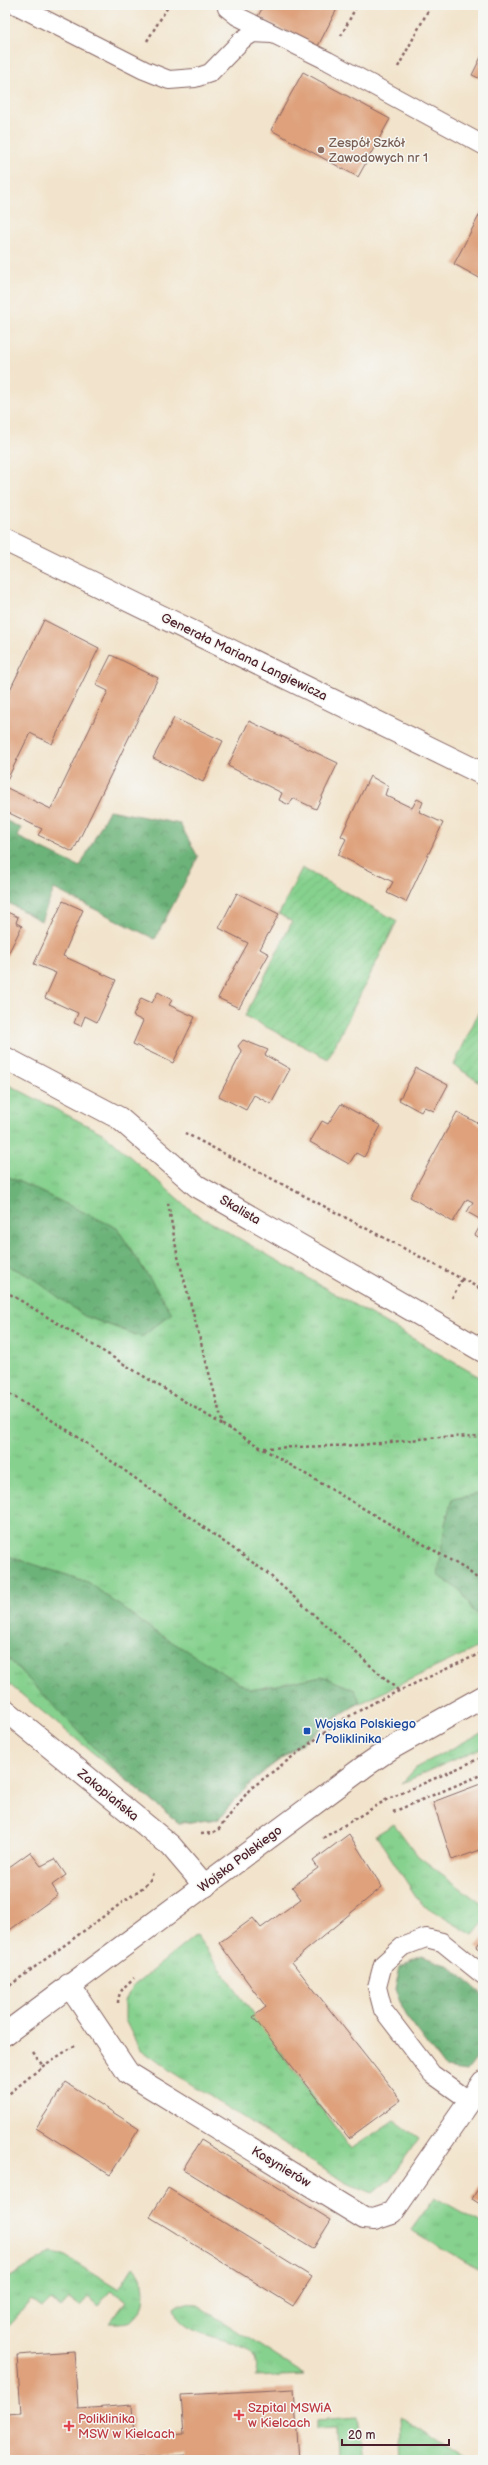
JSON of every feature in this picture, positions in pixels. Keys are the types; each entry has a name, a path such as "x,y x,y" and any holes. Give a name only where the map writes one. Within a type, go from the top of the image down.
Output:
{"street":[{"name":"Generała Mariana Langiewicza","path":"5,540 483,774"},
{"name":"Skalista","path":"5,1058 119,1118 197,1186 483,1351"},
{"name":"Wojska Polskiego","path":"5,2034 390,1749 483,1697"},
{"name":"Zakopiańska","path":"5,1710 171,1846 205,1886"},
{"name":"Kosynierów","path":"69,1986 128,2073 364,2218 374,2220 392,2213 483,2082"}],"lane":[{"path":"16,5 144,70 169,80 195,78 210,73 242,40 253,33 272,34"},
{"path":"227,5 227,8 237,16 328,61 384,93 483,145"},
{"path":"470,2101 432,2074 383,2010 377,1987 383,1964 402,1947 426,1938 442,1942 483,1975"}],"path":[{"path":"150,35 169,5"},
{"path":"328,61 357,5"},
{"path":"384,93 431,5"},
{"path":"178,1130 483,1290"},
{"path":"168,1200 177,1253 223,1425"},
{"path":"5,1291 223,1425 467,1570 483,1582"},
{"path":"5,1391 72,1433 266,1572 399,1691"},
{"path":"263,1448 360,1445 440,1437 483,1436"},
{"path":"198,1834 212,1833 219,1829 250,1789 337,1723 399,1691 483,1652"},
{"path":"320,1840 386,1800 483,1757"},
{"path":"393,1812 483,1774"},
{"path":"5,1989 142,1888 149,1882 154,1870"},
{"path":"118,2009 118,1996 125,1986 137,1976"},
{"path":"5,2097 43,2066 79,2043"},
{"path":"33,2052 43,2066"}],"green space":[{"path":"109,810 180,824 198,857 155,939 54,889 41,921 5,901 5,820 21,828 18,837 80,867"},
{"path":"302,868 397,921 328,1059 245,1016 292,922 279,914"},
{"path":"483,1003 483,1085 454,1065"},
{"path":"5,1083 104,1134 193,1212 483,1379 483,1645 350,1708 255,1778 239,1794 219,1819 179,1823 5,1681"},
{"path":"5,1175 117,1228 172,1313 142,1337 84,1316 31,1277 5,1264"},
{"path":"483,1493 483,1618 473,1611 461,1591 438,1576 445,1524 452,1499"},
{"path":"5,1555 88,1582 154,1631 251,1690 322,1676 355,1690 360,1703 342,1713 275,1762 240,1794 219,1819 179,1823 121,1775 5,1655"},
{"path":"483,1732 483,1747 402,1783 417,1767"},
{"path":"394,1824 418,1856 483,1905 483,1923 473,1935 421,1904 376,1835"},
{"path":"196,1935 351,2149 394,2120 419,2138 390,2179 373,2193 346,2183 172,2072 139,2048 125,2020 125,2001 132,1987"},
{"path":"421,1956 450,1966 483,1995 483,2050 467,2071 445,2068 405,2015 395,1989 400,1967"},
{"path":"435,2197 483,2224 483,2272 411,2230"},
{"path":"52,2252 62,2254 119,2289 133,2267 138,2271 143,2284 144,2299 140,2313 136,2318 127,2322 109,2323 126,2302 111,2290 98,2306 88,2297 80,2306 69,2298 61,2307 51,2299 42,2308 31,2300 5,2330 5,2280"},
{"path":"178,2304 197,2305 305,2375 255,2377 256,2361 249,2351 239,2345 199,2332 187,2326 179,2318 174,2307"},
{"path":"358,2417 363,2460 338,2460 337,2428 316,2429 316,2420"},
{"path":"401,2417 468,2460 403,2460"}],"building":[{"path":"264,5 339,5 317,48 258,16"},
{"path":"483,53 483,80 472,75"},
{"path":"303,72 390,119 358,177 271,130"},
{"path":"483,208 483,280 454,264"},
{"path":"44,620 99,648 52,744 30,733 5,784 5,700"},
{"path":"111,655 158,678 73,852 38,835 42,829 5,811 5,787 51,809 108,691 96,685"},
{"path":"174,718 223,741 203,782 153,758"},
{"path":"249,721 338,763 316,809 293,798 289,805 279,800 282,793 228,766"},
{"path":"370,776 388,786 385,795 412,808 417,799 423,802 419,812 443,823 406,902 387,893 393,882 338,855 346,839 341,836"},
{"path":"237,893 279,914 260,949 269,954 239,1008 218,998 248,943 219,928"},
{"path":"63,901 83,910 63,956 116,980 97,1022 85,1016 81,1026 74,1023 78,1013 45,998 56,973 34,964"},
{"path":"5,911 18,917 16,923 22,926 5,960"},
{"path":"158,992 172,1000 169,1005 195,1017 173,1063 133,1044 143,1021 133,1016 141,998 152,1003"},
{"path":"243,1040 268,1050 265,1055 290,1069 271,1104 254,1095 246,1110 219,1096 242,1052 238,1046"},
{"path":"416,1068 448,1085 434,1111 424,1107 421,1112 399,1100"},
{"path":"341,1104 381,1126 364,1157 356,1153 349,1164 310,1142 322,1121 328,1124"},
{"path":"457,1112 483,1126 483,1221 467,1212 473,1202 467,1199 453,1222 410,1197"},
{"path":"483,1221 483,1240 475,1235"},
{"path":"483,1783 483,1849 452,1860 433,1802"},
{"path":"349,1834 382,1887 292,1962 401,2100 349,2138 253,2017 266,2007 219,1943 253,1918 261,1928 301,1899 292,1887 318,1868 313,1861"},
{"path":"30,1852 41,1866 55,1859 66,1875 52,1885 58,1895 7,1932 5,1870"},
{"path":"483,1938 483,1952 476,1947"},
{"path":"66,2082 139,2129 110,2175 36,2128"},
{"path":"201,2140 331,2220 313,2249 183,2169"},
{"path":"483,2180 483,2206 472,2199"},
{"path":"168,2188 312,2277 293,2306 150,2217"},
{"path":"74,2351 78,2409 132,2405 134,2438 184,2434 181,2395 294,2389 299,2460 186,2460 186,2455 136,2458 136,2460 5,2460 5,2414 21,2413 17,2355"}],"place":[{"name":"Zespół Szkół Zawodowych nr 1","path":"321,150"},
{"name":"Wojska Polskiego / Poliklinika","path":"307,1731"},
{"name":"Szpital MSWiA w Kielcach","path":"239,2415"},
{"name":"Poliklinika MSW w Kielcach","path":"69,2426"}]}
